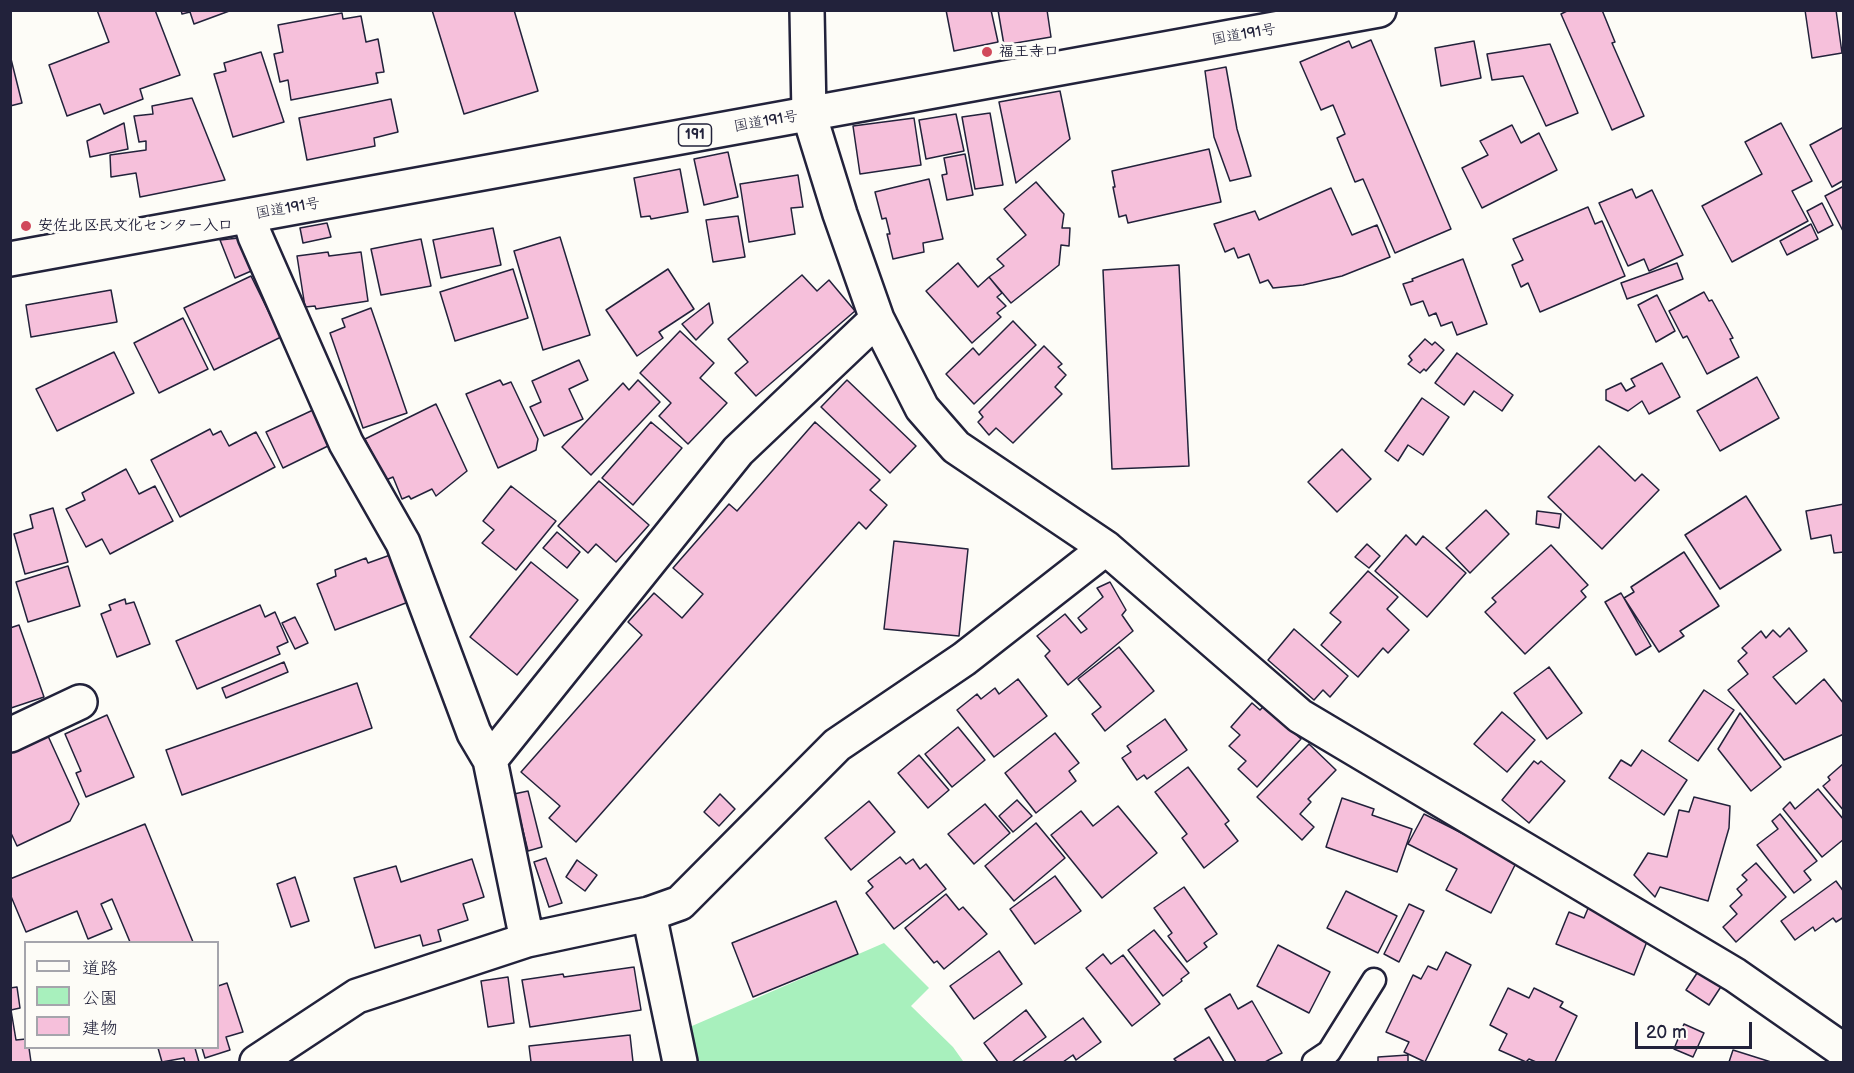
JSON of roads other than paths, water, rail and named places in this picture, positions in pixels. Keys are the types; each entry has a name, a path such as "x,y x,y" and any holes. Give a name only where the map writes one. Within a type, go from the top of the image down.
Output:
{"main road":[{"path":"807,10 809,114 840,214 877,320 922,408 956,447 1106,548 1300,716 1734,975 1844,1051"},
{"name":"国道191号","path":"10,259 1379,10"},
{"path":"249,216 255,236 346,443 403,543 474,733 490,760 527,940"},
{"path":"490,760 738,451 877,320"},
{"path":"257,1062 357,996 527,940 649,914 680,903 837,745 964,659 1106,548"},
{"path":"10,735 80,702"},
{"path":"649,914 680,1062"}],"lane":[{"path":"1314,1062 1329,1052 1374,980"}],"place":[{"name":"福王寺口","path":"987,52"},
{"name":"安佐北区民文化センター入口","path":"26,226"}]}
